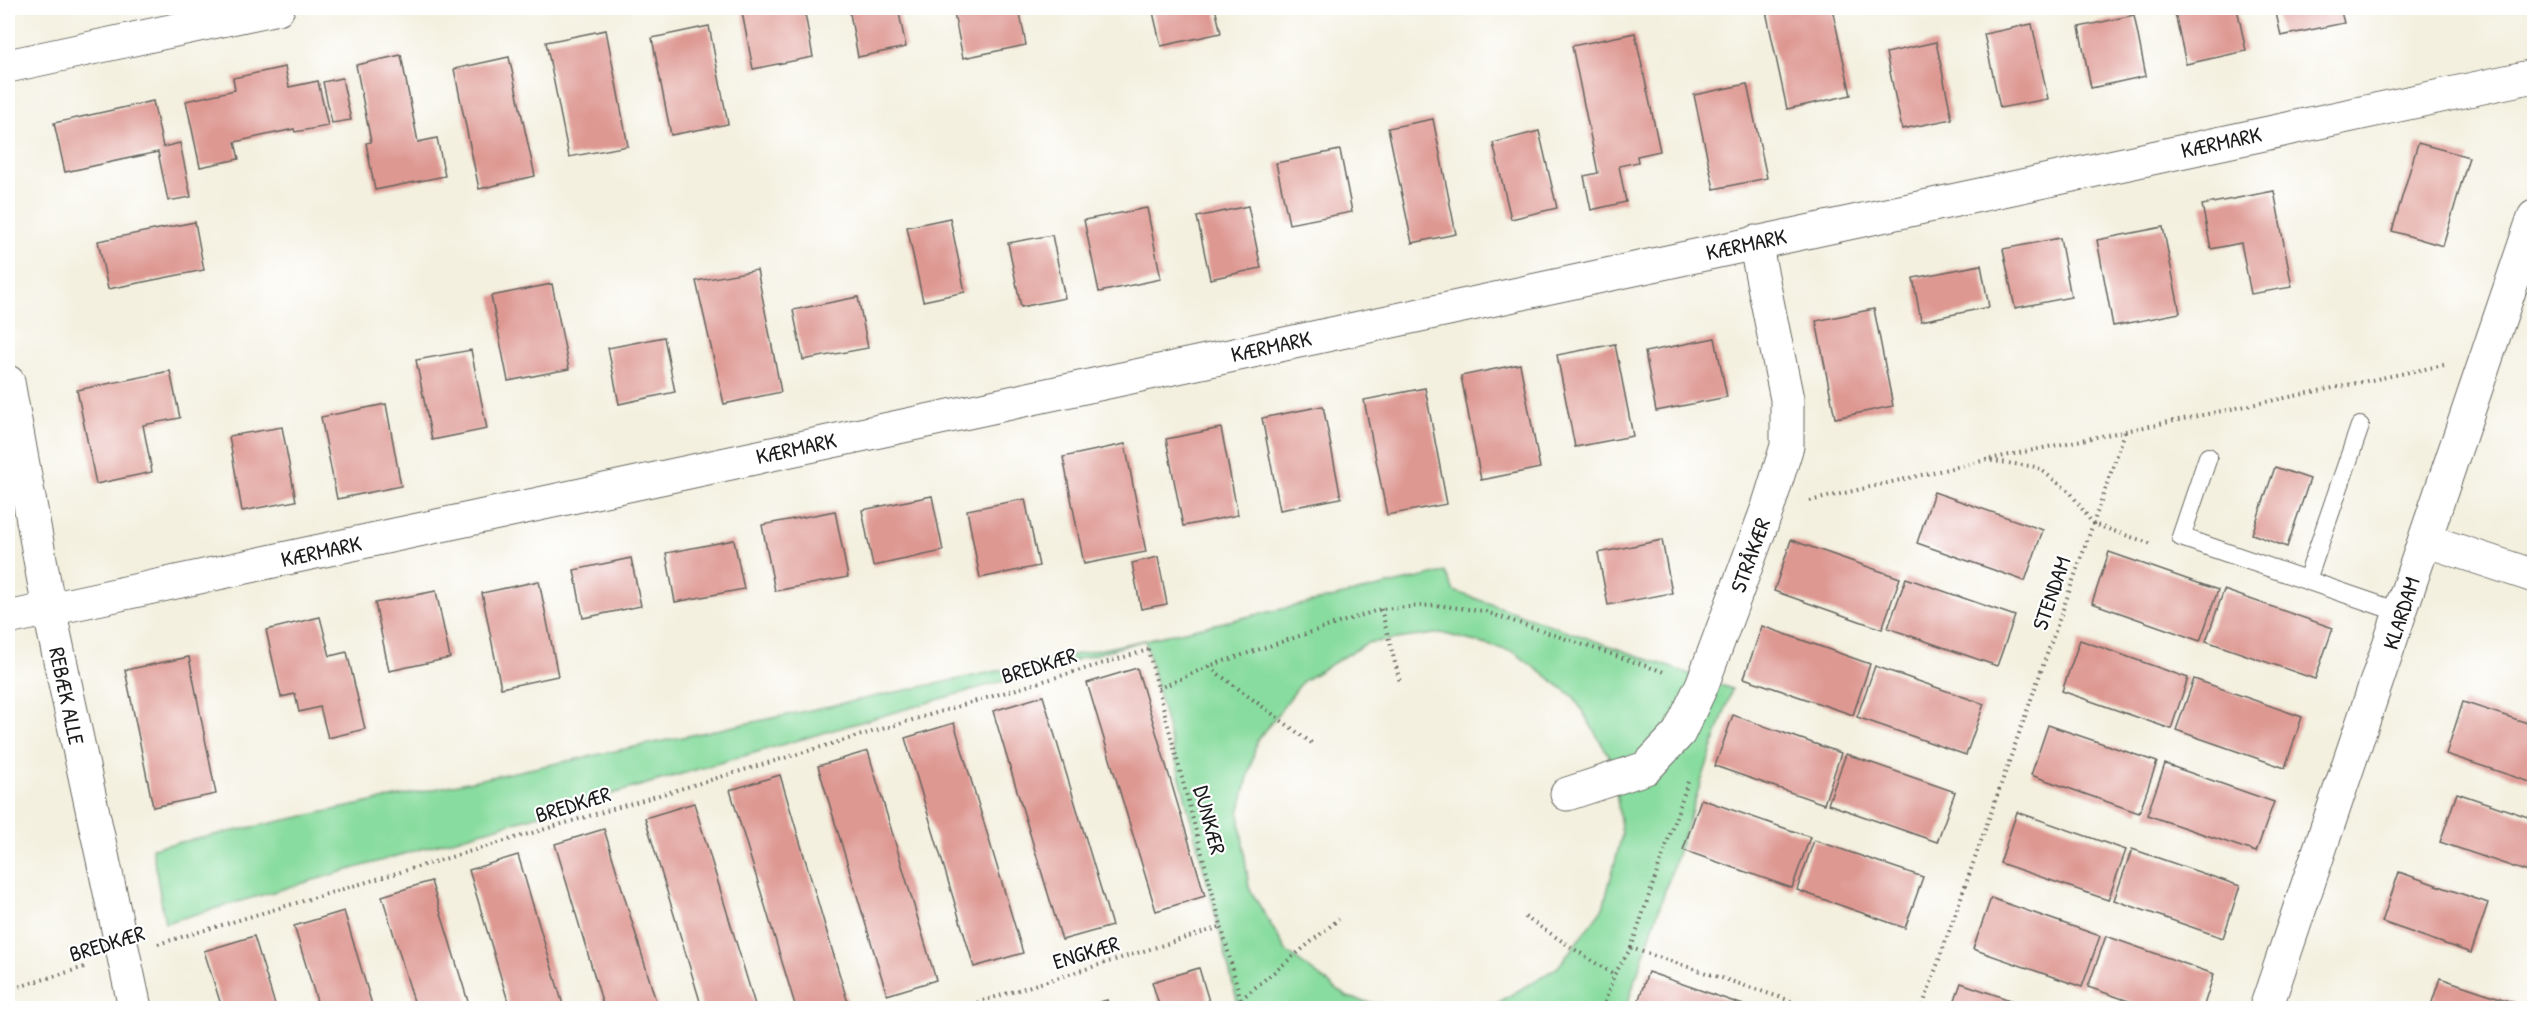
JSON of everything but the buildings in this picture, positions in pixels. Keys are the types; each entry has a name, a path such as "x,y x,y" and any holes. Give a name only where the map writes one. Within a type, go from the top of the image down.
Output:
{"street":[{"path":"8,66 278,8"},
{"name":"KÆRMARK","path":"8,618 2535,76"},
{"name":"KLARDAM","path":"2266,1008 2535,217"},
{"name":"STRÅKÆR","path":"1567,794 1646,768 1679,733 1702,685 1768,507 1787,446 1787,399 1755,242"},
{"name":"REBÆK ALLE","path":"8,381 49,609 135,1008"},
{"path":"2425,540 2535,576"}],"lane":[{"path":"2307,580 2360,426"},
{"path":"2208,457 2181,537 2402,613"}],"path":[{"path":"1768,507 1781,508 1986,460 2487,356"},
{"name":"STENDAM","path":"1922,1008 2125,431"},
{"path":"1986,460 2037,467 2070,492 2093,524 2158,547 2181,537"},
{"path":"1158,689 1209,666 1381,609 1435,605 1483,611 1702,685"},
{"path":"1381,609 1400,682"},
{"name":"BREDKÆR","path":"8,990 1148,650"},
{"name":"DUNKÆR","path":"1148,650 1244,1008"},
{"path":"1209,666 1313,744"},
{"path":"1603,1008 1614,975 1630,948 1696,760 1679,733"},
{"path":"1525,917 1614,975"},
{"path":"1241,999 1339,920"},
{"name":"ENGKÆR","path":"960,1008 1221,927"},
{"path":"1630,948 1812,1008"}],"green space":[{"path":"1445,572 1454,591 1732,689 1626,1008 1471,1008 1494,1005 1558,967 1603,908 1622,835 1612,761 1574,697 1514,652 1441,633 1367,643 1303,681 1257,741 1239,813 1249,888 1287,952 1347,997 1392,1008 1239,1008 1145,640"},
{"path":"1145,640 165,923 152,848"}]}
